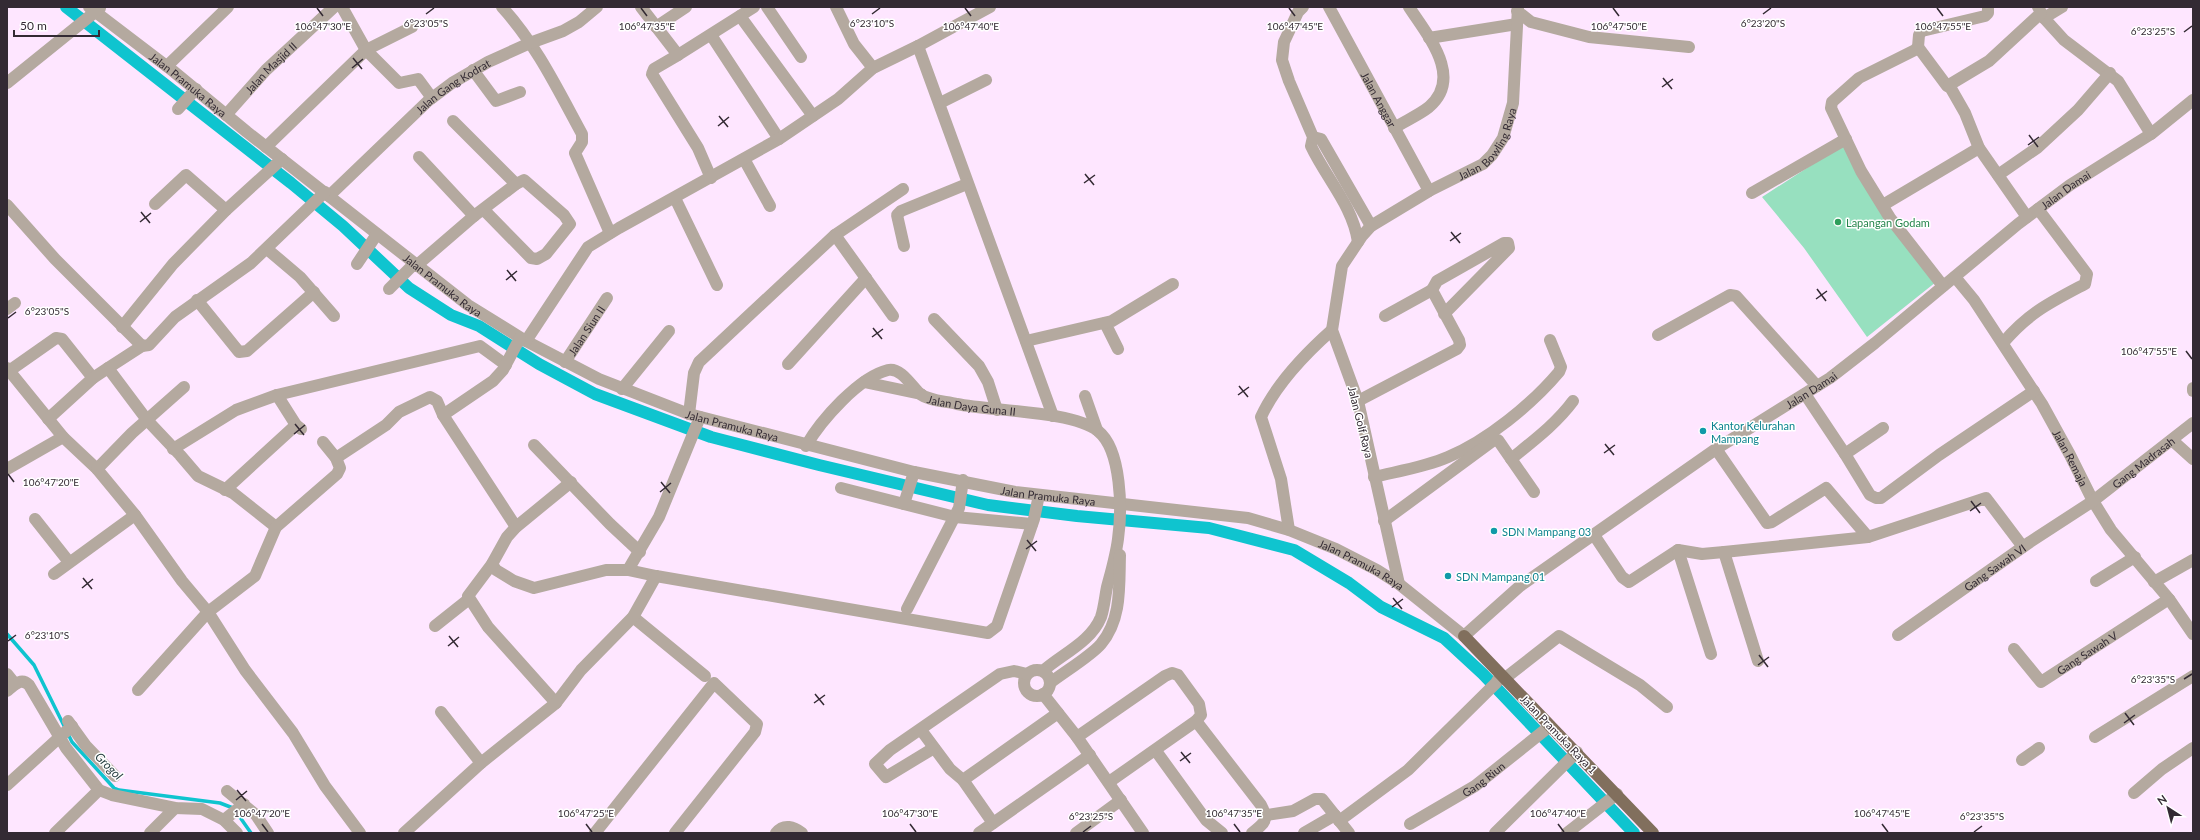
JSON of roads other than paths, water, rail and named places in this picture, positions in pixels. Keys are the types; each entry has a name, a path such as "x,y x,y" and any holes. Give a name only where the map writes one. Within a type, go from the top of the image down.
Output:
{"main road":[{"name":"Jalan Pramuka Raya 1","path":"1464,636 1498,681 1544,731 1574,755 1613,798 1654,833"}],"street":[{"path":"167,66 228,7"},
{"name":"Jalan Masjid II","path":"226,115 266,70 334,7"},
{"path":"342,7 366,50 399,83 418,79 432,98"},
{"path":"502,7 530,43 582,134 582,142 575,153 610,233"},
{"name":"Jalan Gang Kodrat","path":"48,419 93,378 142,346 150,345 175,316 251,263 267,249 308,207 324,195 432,98 473,70 530,43 563,31 579,22 597,7"},
{"path":"641,7 678,55"},
{"path":"656,27 686,7"},
{"path":"711,178 698,148 652,74 654,69 754,7"},
{"path":"767,7 801,58"},
{"path":"836,7 854,44 873,68"},
{"path":"444,415 493,380 508,363 588,247 610,233 779,139 838,99 873,68 918,46 990,7"},
{"path":"1303,7 1298,12 1284,42 1282,60 1288,81 1313,137 1311,146 1350,214 1356,228 1358,242"},
{"name":"Jalan Anggar","path":"1329,7 1429,191"},
{"path":"1394,128 1429,107 1439,96 1444,76 1440,56 1409,7"},
{"path":"1988,7 1988,13 1985,16 1922,31 1919,35 1918,47 1947,86 1950,87 1965,113 1979,148 2027,217"},
{"path":"1950,87 1951,82 1989,61 2041,13 2062,7"},
{"path":"1518,9 1532,22 1589,37 1690,47"},
{"name":"Jalan Bowling Raya","path":"1371,226 1429,191 1483,164 1492,155 1503,138 1513,103 1518,9"},
{"path":"7,83 77,27 93,11"},
{"name":"Jalan Pramuka Raya","path":"93,11 167,66 186,99 226,115 266,147 280,161 375,237 468,305 522,341 622,388 695,419 806,446 912,477 1015,492 1038,499 1119,509 1248,518 1289,530 1336,548 1399,584 1464,636"},
{"path":"2041,13 2064,40 2110,73 2118,81 2150,134"},
{"path":"740,16 813,116"},
{"path":"1429,38 1517,24"},
{"path":"266,147 366,50 412,27"},
{"path":"711,35 779,139"},
{"path":"918,46 940,103 967,184 1053,416"},
{"path":"1918,47 1859,78 1832,102 1831,108 1861,171 1882,205 1943,286"},
{"path":"473,70 496,101 520,92"},
{"path":"1998,175 2037,148 2078,110 2110,73"},
{"path":"940,103 986,80"},
{"name":"Jalan Damai","path":"1464,636 1520,586 1716,450 1817,386 1875,343 2027,217 2070,185 2150,134 2193,100"},
{"path":"453,121 516,184"},
{"path":"1313,137 1321,139 1371,226"},
{"path":"1752,193 1846,139"},
{"path":"1882,205 1979,148"},
{"path":"391,286 479,213 516,184 524,180 564,215 570,224 546,254 537,259 531,258 479,213 419,156"},
{"path":"744,159 770,206"},
{"path":"122,327 173,264 226,210 280,161"},
{"path":"155,204 186,175 226,210"},
{"path":"904,246 897,215 900,211 967,184"},
{"path":"628,570 640,552 659,517 692,440 695,419 694,373 699,362 834,236 903,189"},
{"path":"675,198 717,285"},
{"path":"7,204 55,259 142,346"},
{"path":"2003,343 2016,327 2032,313 2085,284 2088,279 2087,274 2038,209"},
{"name":"Jalan Golf Raya","path":"1371,226 1342,266 1332,330 1358,401 1399,584"},
{"path":"834,236 893,316"},
{"path":"357,264 375,237"},
{"path":"1385,316 1432,290 1437,282 1504,243 1509,245 1509,248 1444,314"},
{"path":"267,249 300,277 334,316"},
{"name":"Jalan Remaja","path":"1955,277 1974,300 2034,391 2070,455 2093,502 2111,530 2169,599 2193,634"},
{"path":"788,364 866,278"},
{"path":"1026,341 1105,323 1173,284"},
{"path":"1358,401 1457,349 1460,345 1459,340 1432,290"},
{"path":"197,300 239,352 247,351 314,292"},
{"path":"1658,335 1730,295 1736,296 1817,386"},
{"name":"Jalan Siun II","path":"565,362 607,298"},
{"path":"934,319 980,366 988,382 997,410"},
{"path":"1105,323 1118,349"},
{"path":"1289,530 1281,479 1261,417 1268,404 1311,349 1332,330"},
{"path":"622,388 669,331"},
{"path":"93,378 62,339 56,338 8,370 63,437 97,469 135,515 182,581 208,612 245,670 293,733 325,786 360,833"},
{"path":"1374,477 1430,463 1459,452 1518,412 1560,372 1561,367 1550,340"},
{"path":"173,449 236,410 277,395 480,346 508,363"},
{"path":"108,368 147,420 173,449 180,454 198,476 233,494 276,527"},
{"name":"Jalan Daya Guna II","path":"806,446 813,433 864,382 877,374 890,370 896,370 921,394 962,405 1053,416 1073,421 1097,430"},
{"path":"864,382 921,394"},
{"path":"97,469 147,420 184,387"},
{"path":"1805,394 1870,495 1876,498 1881,498 1938,455 2034,391"},
{"path":"225,490 298,427 277,395"},
{"path":"1043,671 1088,638 1101,618 1118,533 1119,509 1117,465 1112,450 1104,437 1097,430 1085,396"},
{"path":"336,458 386,425 399,412 430,397 437,401 444,415 516,527"},
{"path":"1511,459 1540,436 1564,413 1573,401"},
{"name":"Gang Madrasah","path":"2093,502 2193,423"},
{"path":"1845,454 1883,428"},
{"path":"7,469 63,437"},
{"path":"1384,521 1490,442 1498,440 1534,492"},
{"path":"2172,441 2193,459"},
{"path":"138,690 208,612 255,576 276,527 337,474 340,468 336,458 323,442"},
{"path":"534,445 640,552"},
{"path":"1716,450 1767,523 1772,522 1826,488 1868,537"},
{"path":"905,499 912,477"},
{"path":"556,703 488,627 469,599 469,594 492,564 507,537 516,527 571,482"},
{"path":"907,609 957,512 962,485"},
{"path":"841,488 905,499 957,512 1033,522"},
{"path":"1594,535 1622,577 1629,582 1678,550 1702,554 1868,537 1986,498 2023,547"},
{"path":"492,564 496,570 514,581 534,588 606,570 628,570 982,632 993,631 997,626 1033,522 1038,499"},
{"name":"Gang Sawah VI","path":"1898,635 2023,547 2093,502"},
{"path":"54,574 135,515"},
{"path":"35,519 69,562"},
{"path":"1043,694 1050,683 1101,644 1114,624 1118,608 1121,546 1118,533"},
{"path":"1678,550 1712,654"},
{"path":"1724,552 1758,661"},
{"path":"2096,581 2135,557"},
{"path":"2154,582 2193,560"},
{"path":"404,833 481,763 556,703 581,670 633,617 656,576"},
{"path":"436,626 469,599"},
{"name":"Gang Sawah V","path":"2014,649 2041,682 2169,599"},
{"path":"633,617 706,676"},
{"path":"1101,618 1114,624"},
{"path":"1304,833 1337,818 1408,770 1498,681 1559,636 1640,685 1667,707"},
{"path":"1043,694 1034,695 1026,691 1024,682 1027,674 1034,670 1043,671 1048,676 1050,683"},
{"path":"934,748 886,777 876,764 890,750 1000,674 1014,671 1027,674"},
{"path":"1077,737 1165,676 1172,673 1178,675 1199,704 1201,715 1196,721 1156,751 1109,782"},
{"path":"7,674 11,688 24,681 29,685 59,737 99,790 112,795 175,808 202,809 224,820 237,833"},
{"path":"2095,736 2193,676"},
{"path":"595,833 714,683 757,724 755,732 675,833"},
{"path":"1043,694 1077,737 1144,833"},
{"path":"441,712 481,763"},
{"path":"963,780 1058,714"},
{"path":"1196,721 1261,804 1266,815 1266,820 1252,833"},
{"path":"7,786 59,737 70,724 86,746 115,776"},
{"path":"921,730 950,769 963,780 993,823"},
{"name":"Gang Riun","path":"1410,824 1475,786 1544,731"},
{"path":"2022,760 2039,748"},
{"path":"2134,793 2162,768 2193,748"},
{"path":"1156,751 1206,820 1222,833"},
{"path":"979,833 1090,755"},
{"path":"1495,833 1506,824 1561,766 1574,755"},
{"path":"55,833 99,790"},
{"path":"227,791 256,815 268,833"},
{"path":"1567,833 1613,798"},
{"path":"1266,815 1293,811 1315,799 1322,799 1349,833"},
{"path":"1076,833 1121,800"},
{"path":"224,820 244,804"},
{"path":"150,833 175,808"},
{"path":"776,833 786,827 794,827 802,833"}],"waterway":[{"path":"66,7 291,183 343,226 409,288 451,315 479,326 539,364 595,394 711,437 819,465 988,505 1077,516 1209,528 1294,550 1349,583 1381,607 1444,638 1483,674 1634,833"},
{"name":"Grogol","path":"7,634 34,665 72,742 114,788 119,790 220,803 233,808"},
{"name":"Grogol","path":"237,813 251,833"}],"place":[{"name":"Lapangan Godam","path":"1838,222"},
{"name":"Kantor Kelurahan Mampang","path":"1703,431"},
{"name":"SDN Mampang 03","path":"1494,531"},
{"name":"SDN Mampang 01","path":"1448,576"}]}
